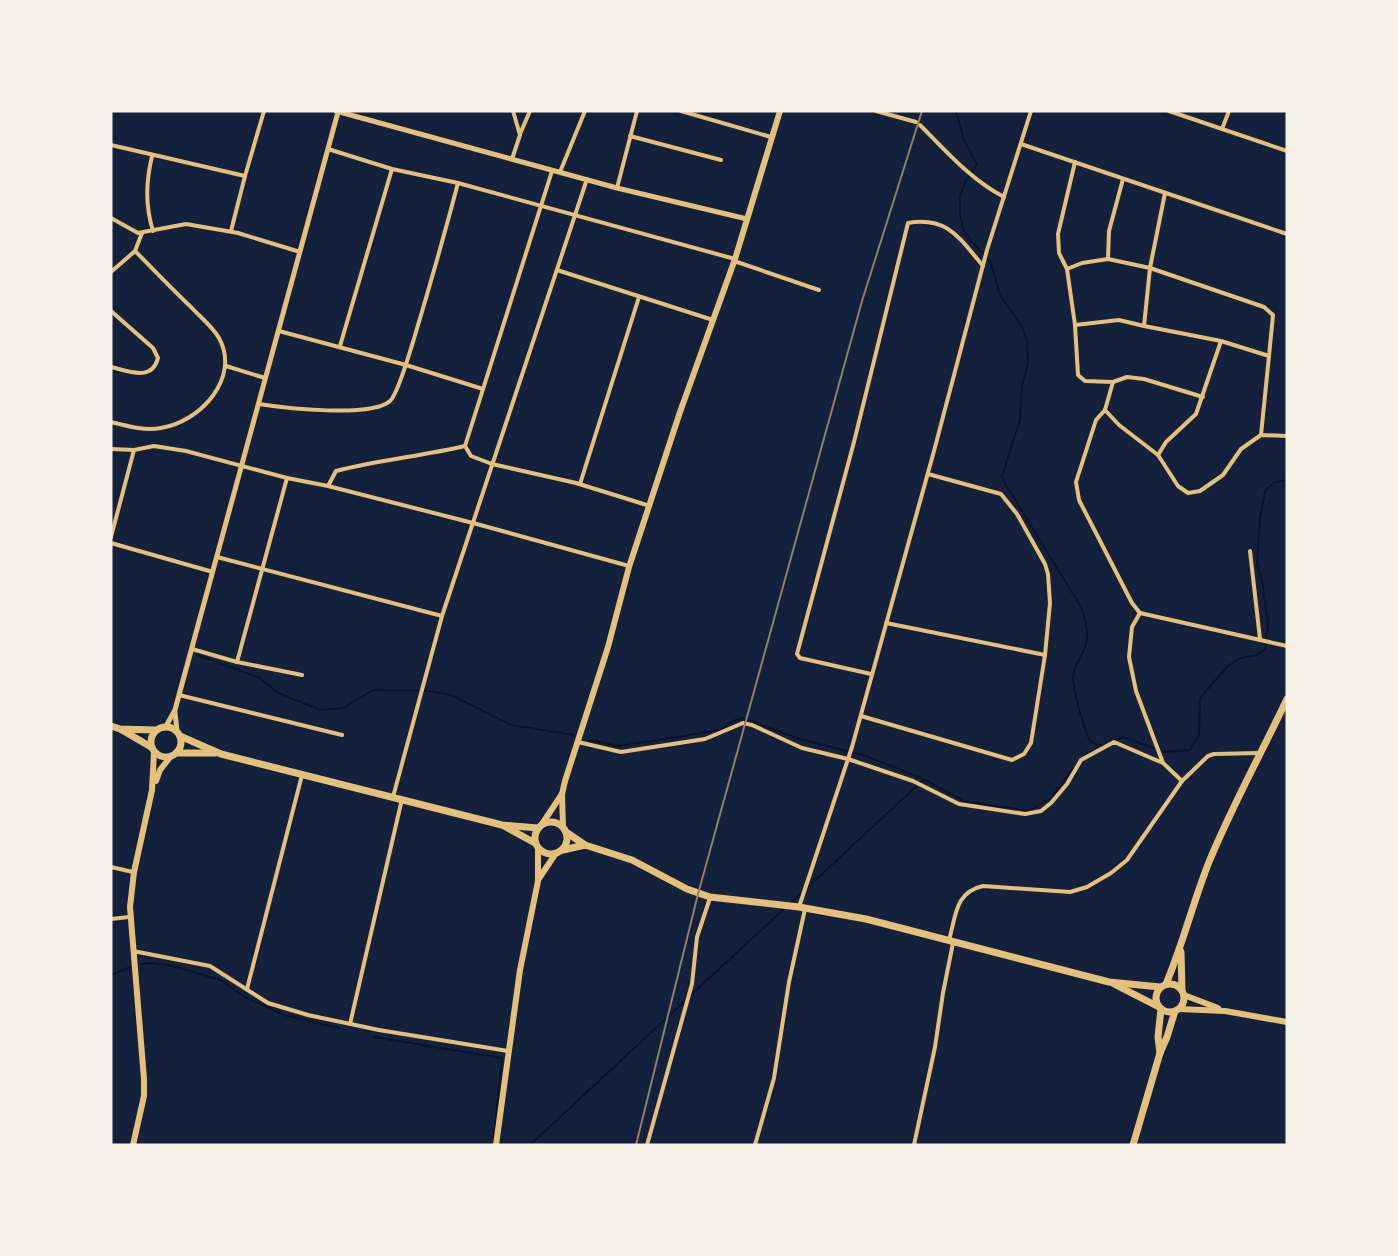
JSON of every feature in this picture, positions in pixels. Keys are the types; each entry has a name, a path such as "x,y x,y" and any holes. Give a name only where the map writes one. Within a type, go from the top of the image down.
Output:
{"highway":[{"path":"1160,1053 1158,1037 1160,1008 1155,997 1163,986 1180,949 1193,904 1210,861 1287,699"},
{"path":"111,726 120,729 162,757 174,754 221,754"},
{"path":"120,729 155,730 166,726 221,754 502,825 540,826 553,823 585,845 632,860 687,889 710,897 802,908 866,919 1109,982 1163,986 1175,984 1183,993"},
{"path":"153,750 150,738 155,730"},
{"path":"174,754 180,746 178,734"},
{"path":"502,825 547,854 585,845"},
{"path":"537,847 535,836 540,826"},
{"path":"560,852 567,841 565,830"},
{"path":"1133,1145 1160,1053 1177,1010 1183,1003 1180,949"},
{"path":"1109,982 1160,1008 1177,1010"}],"main road":[{"path":"540,826 562,794 608,647 629,567 734,260 780,111"},
{"path":"152,790 153,750"},
{"path":"133,1145 144,1096 144,1079 129,917 134,872 152,790 160,770 174,754"},
{"path":"562,794 565,830"},
{"path":"496,1145 520,970 538,880 537,847"},
{"path":"538,880 560,852"},
{"path":"1183,993 1225,1011"},
{"path":"1177,1010 1225,1011 1287,1022"}],"street":[{"path":"231,231 264,111"},
{"path":"166,726 180,695 337,111 617,188 747,219"},
{"path":"513,111 520,135"},
{"path":"512,159 530,111"},
{"path":"560,172 585,111"},
{"path":"617,188 637,111"},
{"path":"681,111 771,137"},
{"path":"876,111 918,123 976,179 989,190 1004,197"},
{"path":"755,1145 774,1078 802,908 861,717 987,250 1031,111"},
{"path":"1169,111 1287,152"},
{"path":"1222,129 1229,111"},
{"path":"630,136 721,160"},
{"path":"1020,144 1287,234"},
{"path":"111,145 245,176"},
{"path":"328,149 392,169 458,183 575,214 734,260 819,290"},
{"path":"152,156 146,179 148,214 153,231"},
{"path":"1074,162 1058,234 1059,253 1067,269 1075,325 1078,375 1085,381 1113,382 1127,376 1203,397"},
{"path":"340,346 392,169"},
{"path":"465,447 553,170"},
{"path":"393,797 442,616 587,179"},
{"path":"1108,259 1109,231 1123,179"},
{"path":"259,404 288,409 366,409 384,405 392,400 406,365 458,183"},
{"path":"1144,326 1150,268 1166,193"},
{"path":"111,218 134,232 142,233 186,224 231,231 300,252"},
{"path":"872,674 800,657 797,654 854,442 908,223 933,222 952,230 984,263"},
{"path":"111,272 135,251 142,233"},
{"path":"111,422 145,430 160,429 185,420 208,402 220,384 225,366 222,346 213,329 135,251"},
{"path":"1067,269 1083,263 1108,259 1150,268 1264,307 1273,315 1261,435"},
{"path":"557,270 713,320"},
{"path":"580,484 639,297"},
{"path":"111,311 153,348 158,358 155,366 143,374 111,367"},
{"path":"1075,325 1119,320 1221,341 1269,356"},
{"path":"279,331 340,346 483,389"},
{"path":"1158,454 1166,442 1196,414 1221,341"},
{"path":"225,366 266,378"},
{"path":"1113,382 1106,410 1096,420 1076,482 1079,500 1132,603 1140,613 1287,646"},
{"path":"1106,410 1119,425 1158,454 1178,486 1188,493 1200,491 1223,475 1241,449 1261,435 1287,436"},
{"path":"111,449 134,450 154,446 186,451 472,523 629,567"},
{"path":"465,447 471,456 492,464 580,484 650,506"},
{"path":"327,486 336,471 368,463 465,447"},
{"path":"111,537 134,450"},
{"path":"861,717 1012,760 1024,754 1031,743 1045,656 1050,603 1045,564 1017,514 1001,495 928,474"},
{"path":"237,662 286,478"},
{"path":"111,543 213,572"},
{"path":"1250,551 1262,639"},
{"path":"217,557 442,616"},
{"path":"1140,613 1132,627 1129,657 1136,691 1163,763"},
{"path":"886,623 1045,656"},
{"path":"192,649 237,662 302,675"},
{"path":"180,695 342,735"},
{"path":"175,710 178,734"},
{"path":"577,741 621,752 705,739 743,723 802,748 849,757 913,781 959,804 1024,814 1041,811 1066,784 1081,760 1114,742 1163,763 1182,782"},
{"path":"914,1145 936,1047 943,993 962,896 972,888 983,886 1070,892 1087,887 1111,873 1127,860 1182,782 1208,756 1260,753"},
{"path":"247,989 303,774"},
{"path":"350,1024 402,799"},
{"path":"111,867 134,872"},
{"path":"647,1145 692,984 697,938 710,897"},
{"path":"111,919 129,917"},
{"path":"132,950 210,966 268,1003 308,1015 508,1051"}],"waterway":[{"path":"956,111 964,140 977,165 966,180 960,196 960,215 964,232 991,263 1000,295 1021,325 1027,341 1028,364 1022,385 1020,420 1002,476 1081,607 1087,638 1074,672 1074,685 1079,710 1090,741 1101,746"},
{"path":"1086,755 1123,737 1164,752 1190,750 1199,735 1200,699 1228,666 1240,658 1257,655 1265,649 1268,625 1262,580 1257,564 1260,518 1265,491 1275,482 1287,480"},
{"path":"197,655 260,678 278,693 321,710 343,708 373,690 429,691 451,695 511,725 574,735"},
{"path":"588,740 620,746 720,730 742,718 800,739 866,756 924,779 964,801 1029,811 1051,798 1076,765"},
{"path":"807,888 924,779"},
{"path":"789,904 803,892"},
{"path":"690,996 785,908"},
{"path":"141,964 168,965 220,980 243,996 284,1015 339,1028"},
{"path":"111,975 133,966"},
{"path":"530,1145 686,1000"},
{"path":"374,1037 502,1058 493,1145"}],"railway":[{"path":"636,1145 698,894 862,301 922,111"}]}
